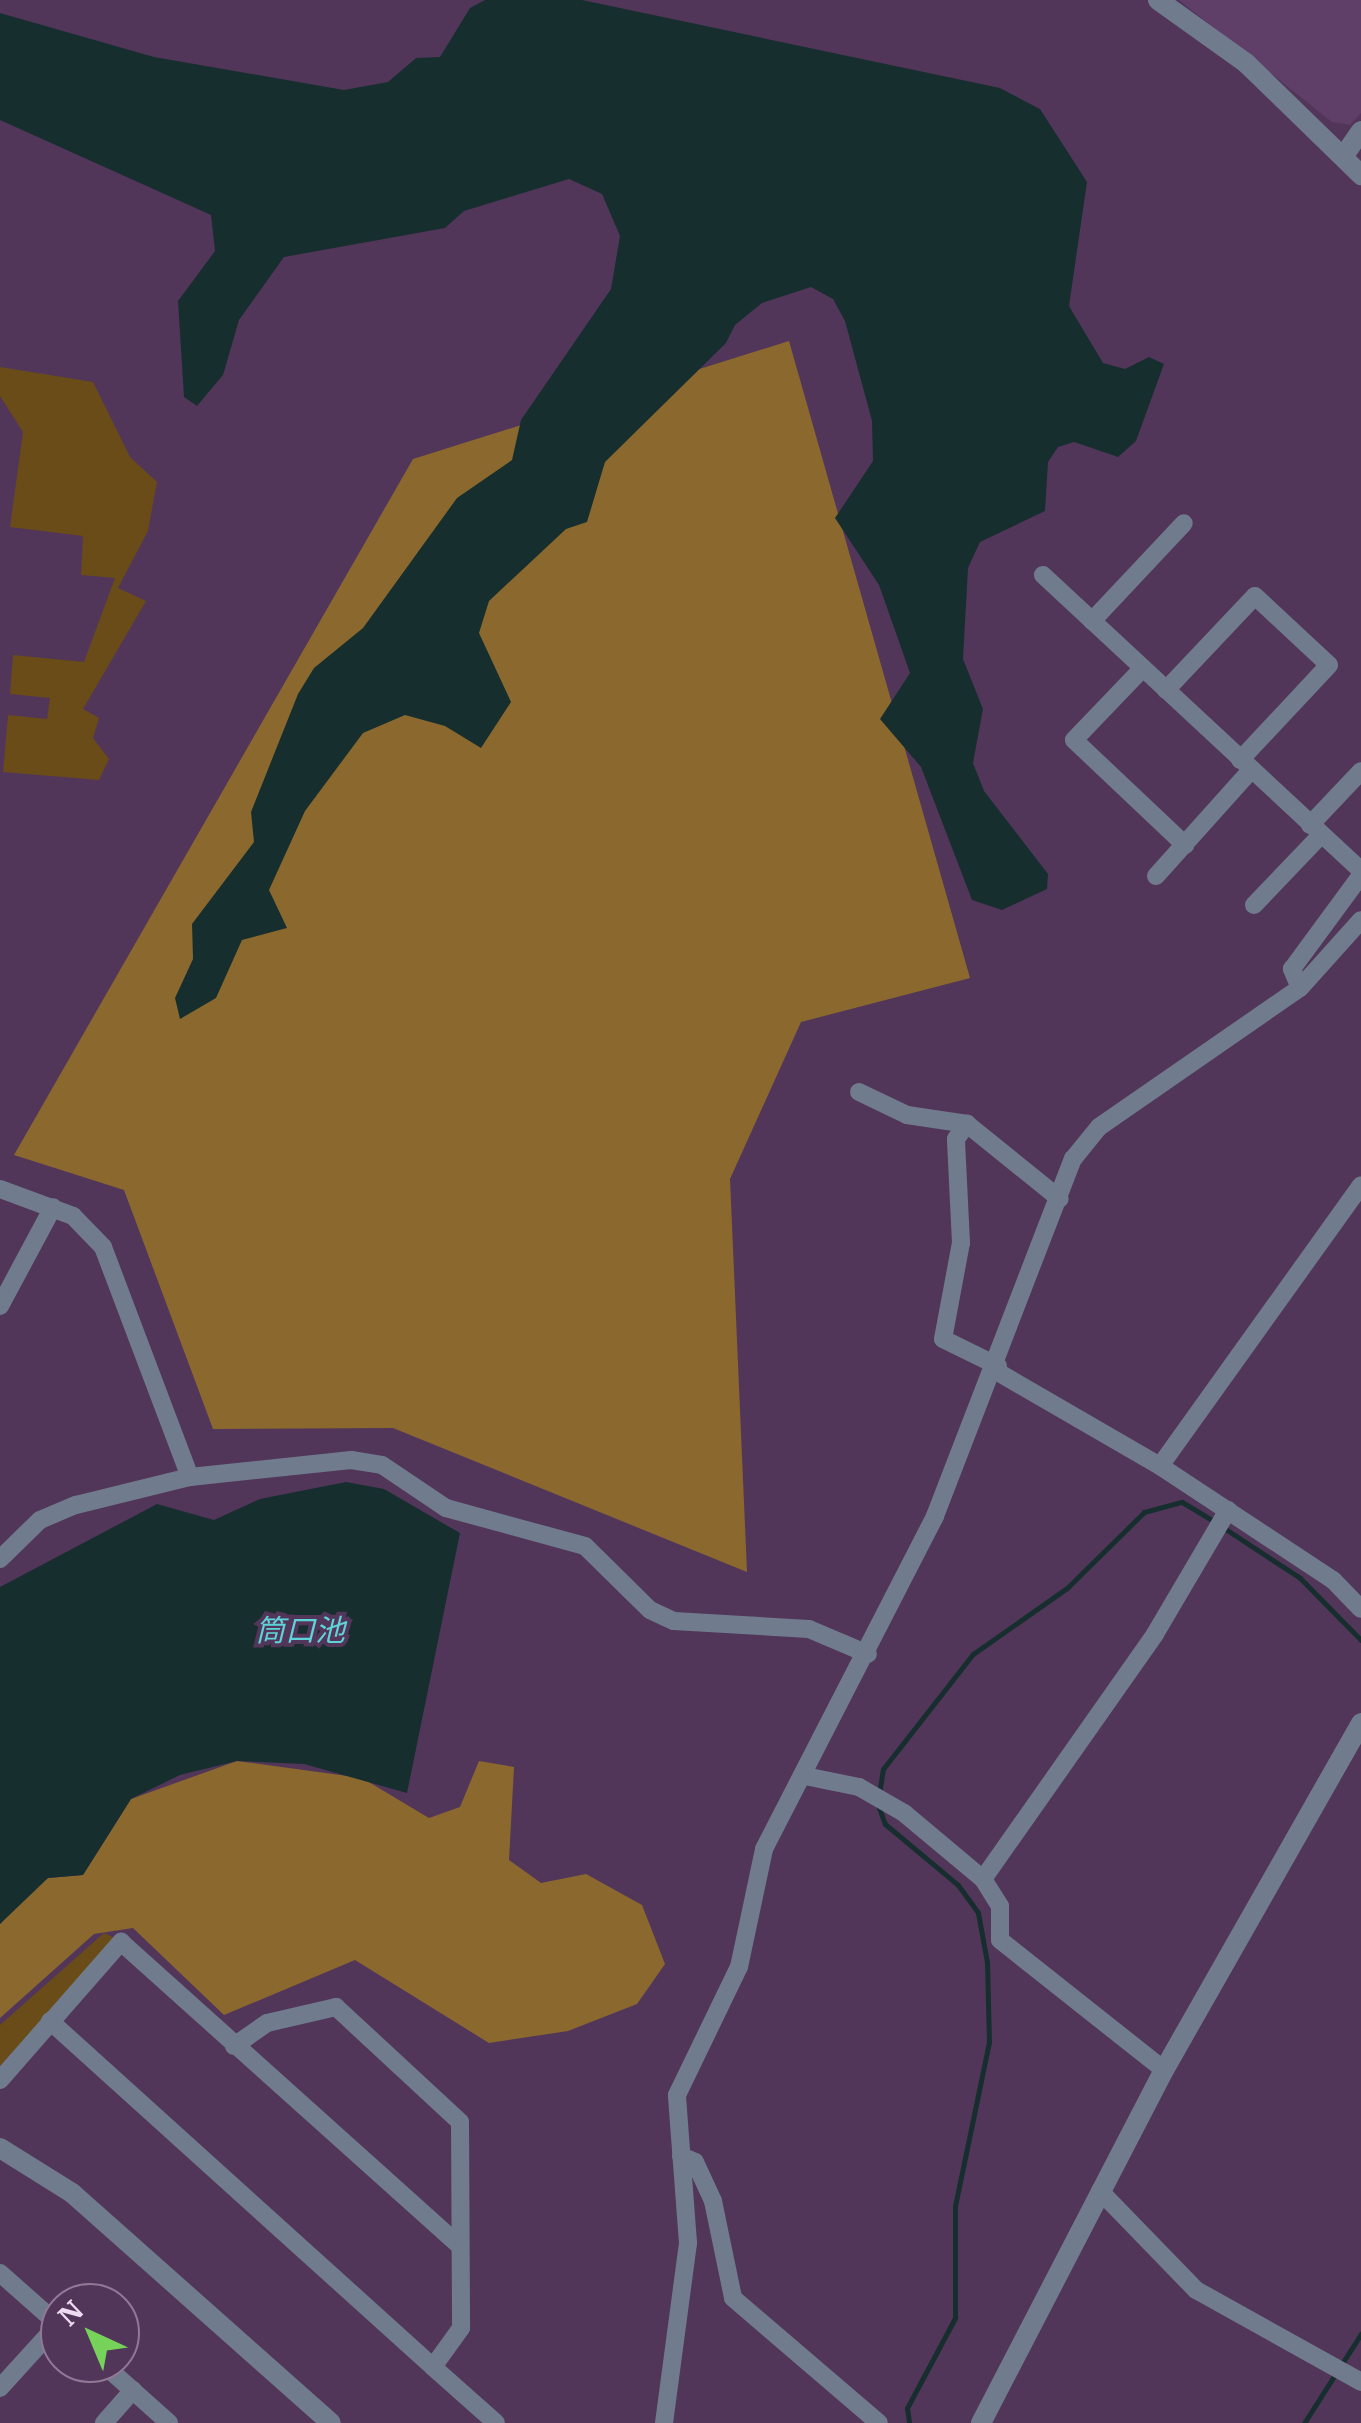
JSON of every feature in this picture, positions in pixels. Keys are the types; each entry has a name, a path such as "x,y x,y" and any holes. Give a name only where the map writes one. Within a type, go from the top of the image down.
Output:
{"street":[{"path":"1158,0 1246,63 1345,154 1361,175"},
{"path":"1345,154 1361,131"},
{"path":"1092,621 1184,523"},
{"path":"1044,575 1361,873 1292,969 1300,988"},
{"path":"1156,876 1330,665 1255,596 1166,690"},
{"path":"1142,669 1074,740 1185,845"},
{"path":"1254,904 1361,771"},
{"path":"664,2423 688,2243 676,2095 722,2013 764,1849 868,1654 997,1368 1073,1160 1099,1127 1300,988 1361,920"},
{"path":"859,1092 908,1114 967,1124 1060,1199"},
{"path":"967,1124 956,1139 959,1270 943,1339 1160,1466 1332,1580 1361,1609"},
{"path":"1160,1466 1361,1185"},
{"path":"0,1189 52,1207 90,1226 103,1246 190,1477"},
{"path":"0,1306 52,1207"},
{"path":"0,1559 40,1520 190,1477 350,1460 382,1464 446,1508 586,1546 650,1610 674,1621 809,1629 868,1654"},
{"path":"984,1879 1155,1634 1228,1510"},
{"path":"981,2423 1164,2070 1361,1723"},
{"path":"805,1776 859,1787 904,1813 984,1879 1000,1906 1000,1940 1164,2070"},
{"path":"0,2080 121,1942 457,2244"},
{"path":"234,2046 267,2023 336,2006 460,2122 457,2244 462,2328 432,2366"},
{"path":"50,2022 496,2423"},
{"path":"0,2148 72,2193 331,2423"},
{"path":"681,2156 695,2162 713,2201 733,2298 879,2423"},
{"path":"1100,2191 1196,2290 1361,2382"},
{"path":"0,2272 40,2308"},
{"path":"0,2388 40,2345"},
{"path":"125,2383 169,2423"},
{"path":"104,2423 133,2390"}],"shaded area":[{"path":"1179,0 1361,0 1361,113 1350,125 1332,122"},
{"path":"789,341 970,978 801,1022 730,1179 747,1572 393,1428 213,1429 124,1190 14,1155 413,459"},
{"path":"0,367 93,382 130,457 157,482 148,531 118,588 146,601 83,709 99,718 93,738 109,759 99,780 3,772 8,715 47,719 50,698 10,694 13,655 84,662 115,578 81,575 83,536 10,527 23,432 0,396"},
{"path":"237,1761 362,1778 429,1818 460,1807 479,1761 514,1767 509,1860 541,1883 586,1874 642,1905 665,1964 637,2004 568,2031 489,2043 355,1960 224,2015 133,1928 94,1934 0,2018 0,1924 18,1901 48,1878 83,1875 131,1799"},
{"path":"104,1933 115,1938 0,2067 0,2025"}],"water":[{"path":"485,0 582,0 1000,88 1040,109 1087,182 1069,306 1103,363 1125,369 1149,357 1164,364 1136,441 1118,457 1074,442 1058,447 1048,462 1045,511 980,542 968,568 963,659 983,709 973,763 984,791 1048,874 1047,889 1002,910 972,900 921,767 880,719 910,673 879,585 835,518 873,461 872,421 845,321 833,299 811,287 762,303 735,325 726,343 605,462 587,522 566,529 489,601 479,633 511,702 481,748 445,726 405,715 363,733 305,811 269,890 287,928 242,940 216,998 180,1019 175,998 193,959 192,924 254,842 251,812 298,694 314,668 363,628 457,498 512,460 521,420 611,289 620,236 602,194 569,179 464,211 445,228 284,257 239,320 223,375 197,406 184,397 178,301 215,251 211,215 0,120 0,13 154,57 344,90 388,82 416,58 440,57 470,8"},
{"name":"筒口池","path":"346,1482 384,1489 460,1533 407,1793 304,1764 237,1761 180,1775 131,1799 83,1875 48,1878 0,1924 0,1587 157,1504 214,1520 260,1499"}],"waterway":[{"path":"879,1794 883,1769 973,1654 1067,1588 1144,1512 1182,1502 1215,1522"},
{"path":"1224,1528 1300,1578 1361,1640"},
{"path":"878,1805 885,1824 958,1885 978,1913 987,1962 989,2042 955,2206 955,2318 907,2408 909,2423"},
{"path":"1304,2423 1361,2334"}]}
